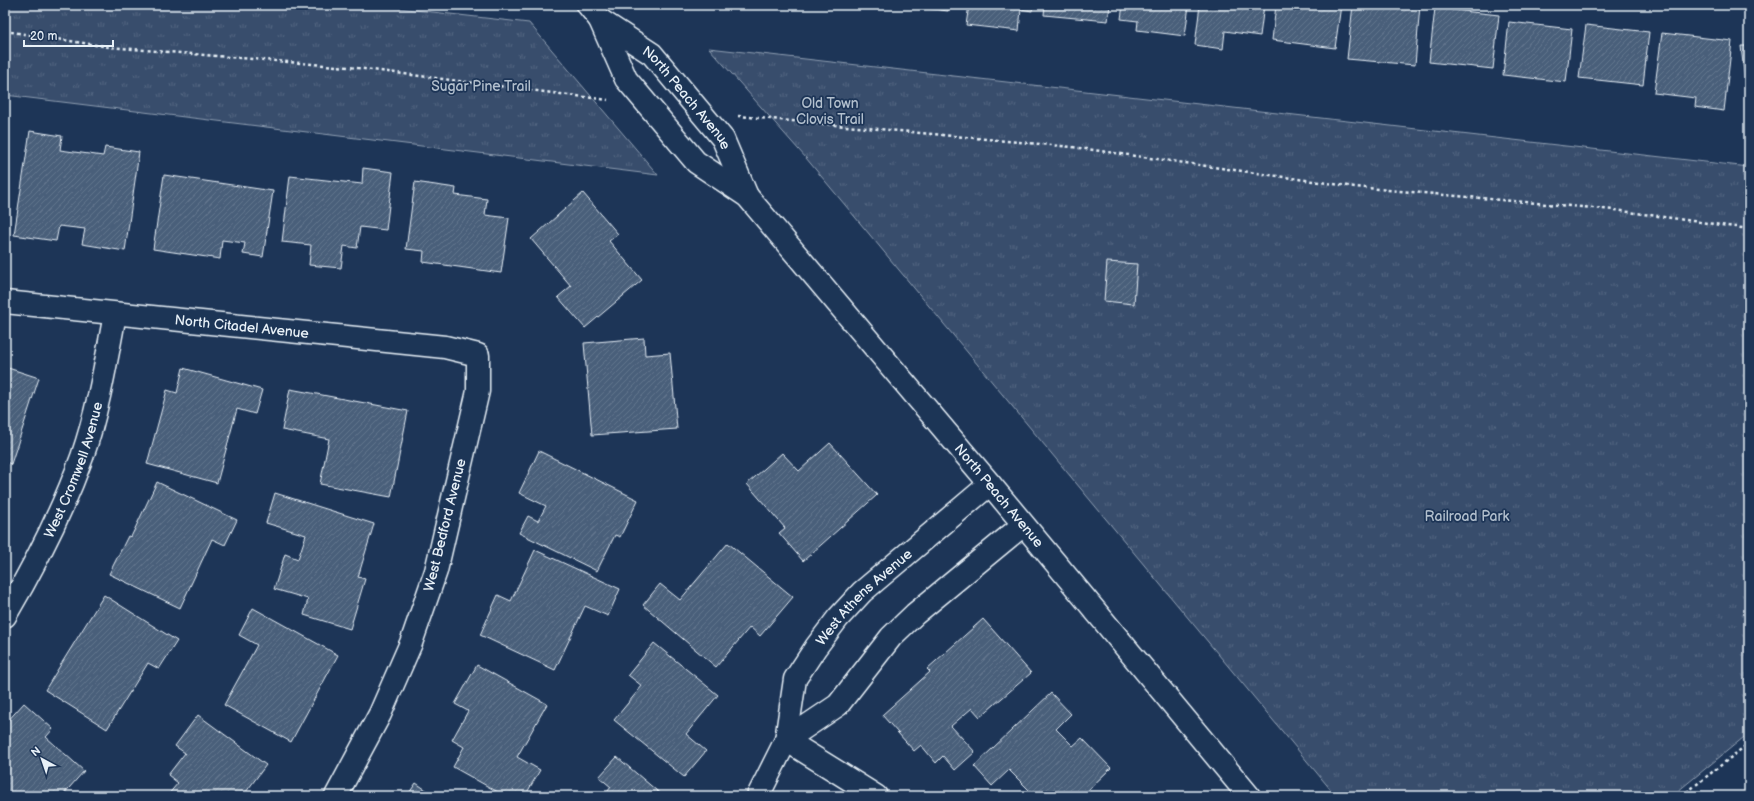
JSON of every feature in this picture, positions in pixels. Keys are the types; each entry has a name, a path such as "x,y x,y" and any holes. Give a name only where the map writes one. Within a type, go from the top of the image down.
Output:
{"street":[{"name":"North Peach Avenue","path":"594,13 626,79 696,162 747,196 990,484 1249,796"},
{"name":"North Peach Avenue","path":"594,13 652,54 723,139 747,196"},
{"name":"North Citadel Avenue","path":"5,302 445,347 478,355"},
{"name":"West Cromwell Avenue","path":"5,616 28,577 57,518 82,456 101,389 116,314"},
{"name":"West Bedford Avenue","path":"336,796 380,714 411,643 436,571 478,391 478,355"},
{"name":"West Athens Avenue","path":"758,796 786,740 795,679 838,618 862,592 990,484"},
{"name":"West Athens Avenue","path":"786,740 838,705 891,637 905,623 1023,525"},
{"path":"786,740 876,796"}],"path":[{"path":"5,31 109,47 349,67 648,105"},
{"path":"699,111 818,124 1072,147 1355,187 1615,210 1749,229"},
{"path":"1682,796 1749,743"}],"green space":[{"name":"Sugar Pine Trail","path":"5,5 371,5 529,23 658,175 5,95"},
{"name":"Railroad Park","path":"709,48 1749,167 1749,733 1672,796 1336,796 806,158"}],"building":[{"path":"903,5 949,5 948,11"},
{"path":"969,5 1033,5 1032,11 1021,9 1019,31 966,25"},
{"path":"1045,5 1110,5 1108,21 1044,15"},
{"path":"1123,5 1189,5 1185,36 1137,30 1138,21 1121,19"},
{"path":"1200,5 1264,5 1260,36 1225,31 1223,49 1195,45"},
{"path":"1276,5 1341,5 1335,48 1272,40"},
{"path":"1353,5 1420,5 1415,65 1347,59"},
{"path":"1435,8 1499,15 1493,69 1429,62"},
{"path":"1509,22 1572,29 1566,82 1503,75"},
{"path":"1586,25 1649,32 1643,85 1579,78"},
{"path":"1662,33 1732,41 1724,111 1695,107 1696,98 1654,93"},
{"path":"1741,46 1749,46 1749,116"},
{"path":"30,131 62,136 60,150 103,156 105,147 139,152 125,251 82,244 85,229 59,226 56,241 14,235"},
{"path":"363,168 393,172 386,230 360,227 357,248 344,246 341,268 309,265 311,245 282,242 290,176 362,184"},
{"path":"164,175 273,191 263,257 243,254 245,243 222,240 220,259 153,249"},
{"path":"415,182 456,188 455,195 487,199 485,215 509,218 501,273 423,262 424,251 406,249"},
{"path":"583,193 618,234 609,241 642,280 585,328 558,297 571,286 531,239"},
{"path":"1107,262 1137,264 1134,304 1104,301"},
{"path":"644,338 645,355 670,353 677,429 592,435 584,343"},
{"path":"5,367 39,378 11,464 5,462"},
{"path":"183,368 262,390 255,414 237,409 217,483 147,464 167,390 177,393"},
{"path":"290,389 408,411 391,497 320,484 329,439 282,430"},
{"path":"830,443 877,495 803,561 779,533 785,528 747,484 782,453 799,471"},
{"path":"539,451 638,500 620,537 615,535 597,571 519,533 528,516 538,521 546,506 519,493"},
{"path":"157,482 237,520 225,545 212,539 180,608 109,574 128,536 131,537"},
{"path":"275,493 374,524 358,577 365,579 350,629 304,615 308,599 274,589 285,554 298,559 306,535 266,523"},
{"path":"728,543 793,597 760,636 750,627 716,667 643,605 660,584 680,600"},
{"path":"535,550 620,589 608,616 585,606 555,670 480,635 498,595 511,601"},
{"path":"104,595 177,641 159,669 148,663 107,729 45,690"},
{"path":"253,608 338,655 291,742 224,705 257,645 239,635"},
{"path":"983,619 1031,673 980,717 972,708 951,726 975,752 955,770 943,756 936,763 921,745 914,751 882,715 930,672 927,669"},
{"path":"654,643 718,695 686,734 706,751 684,777 614,720 642,686 628,675"},
{"path":"477,665 547,704 517,757 540,770 525,796 505,796 453,767 464,747 452,740 468,711 455,704"},
{"path":"1051,693 1071,714 1056,729 1073,746 1082,738 1111,768 1082,796 1035,796 1009,770 992,786 974,766"},
{"path":"24,703 53,729 46,737 84,771 62,796 5,796 5,724"},
{"path":"198,715 266,765 243,796 167,796 178,783 168,775 185,753 175,746"},
{"path":"617,757 663,796 604,796 611,787 599,777"},
{"path":"416,783 435,796 407,796"}],"park label":[{"name":"Old Town Clovis Trail","path":"830,112"}]}
